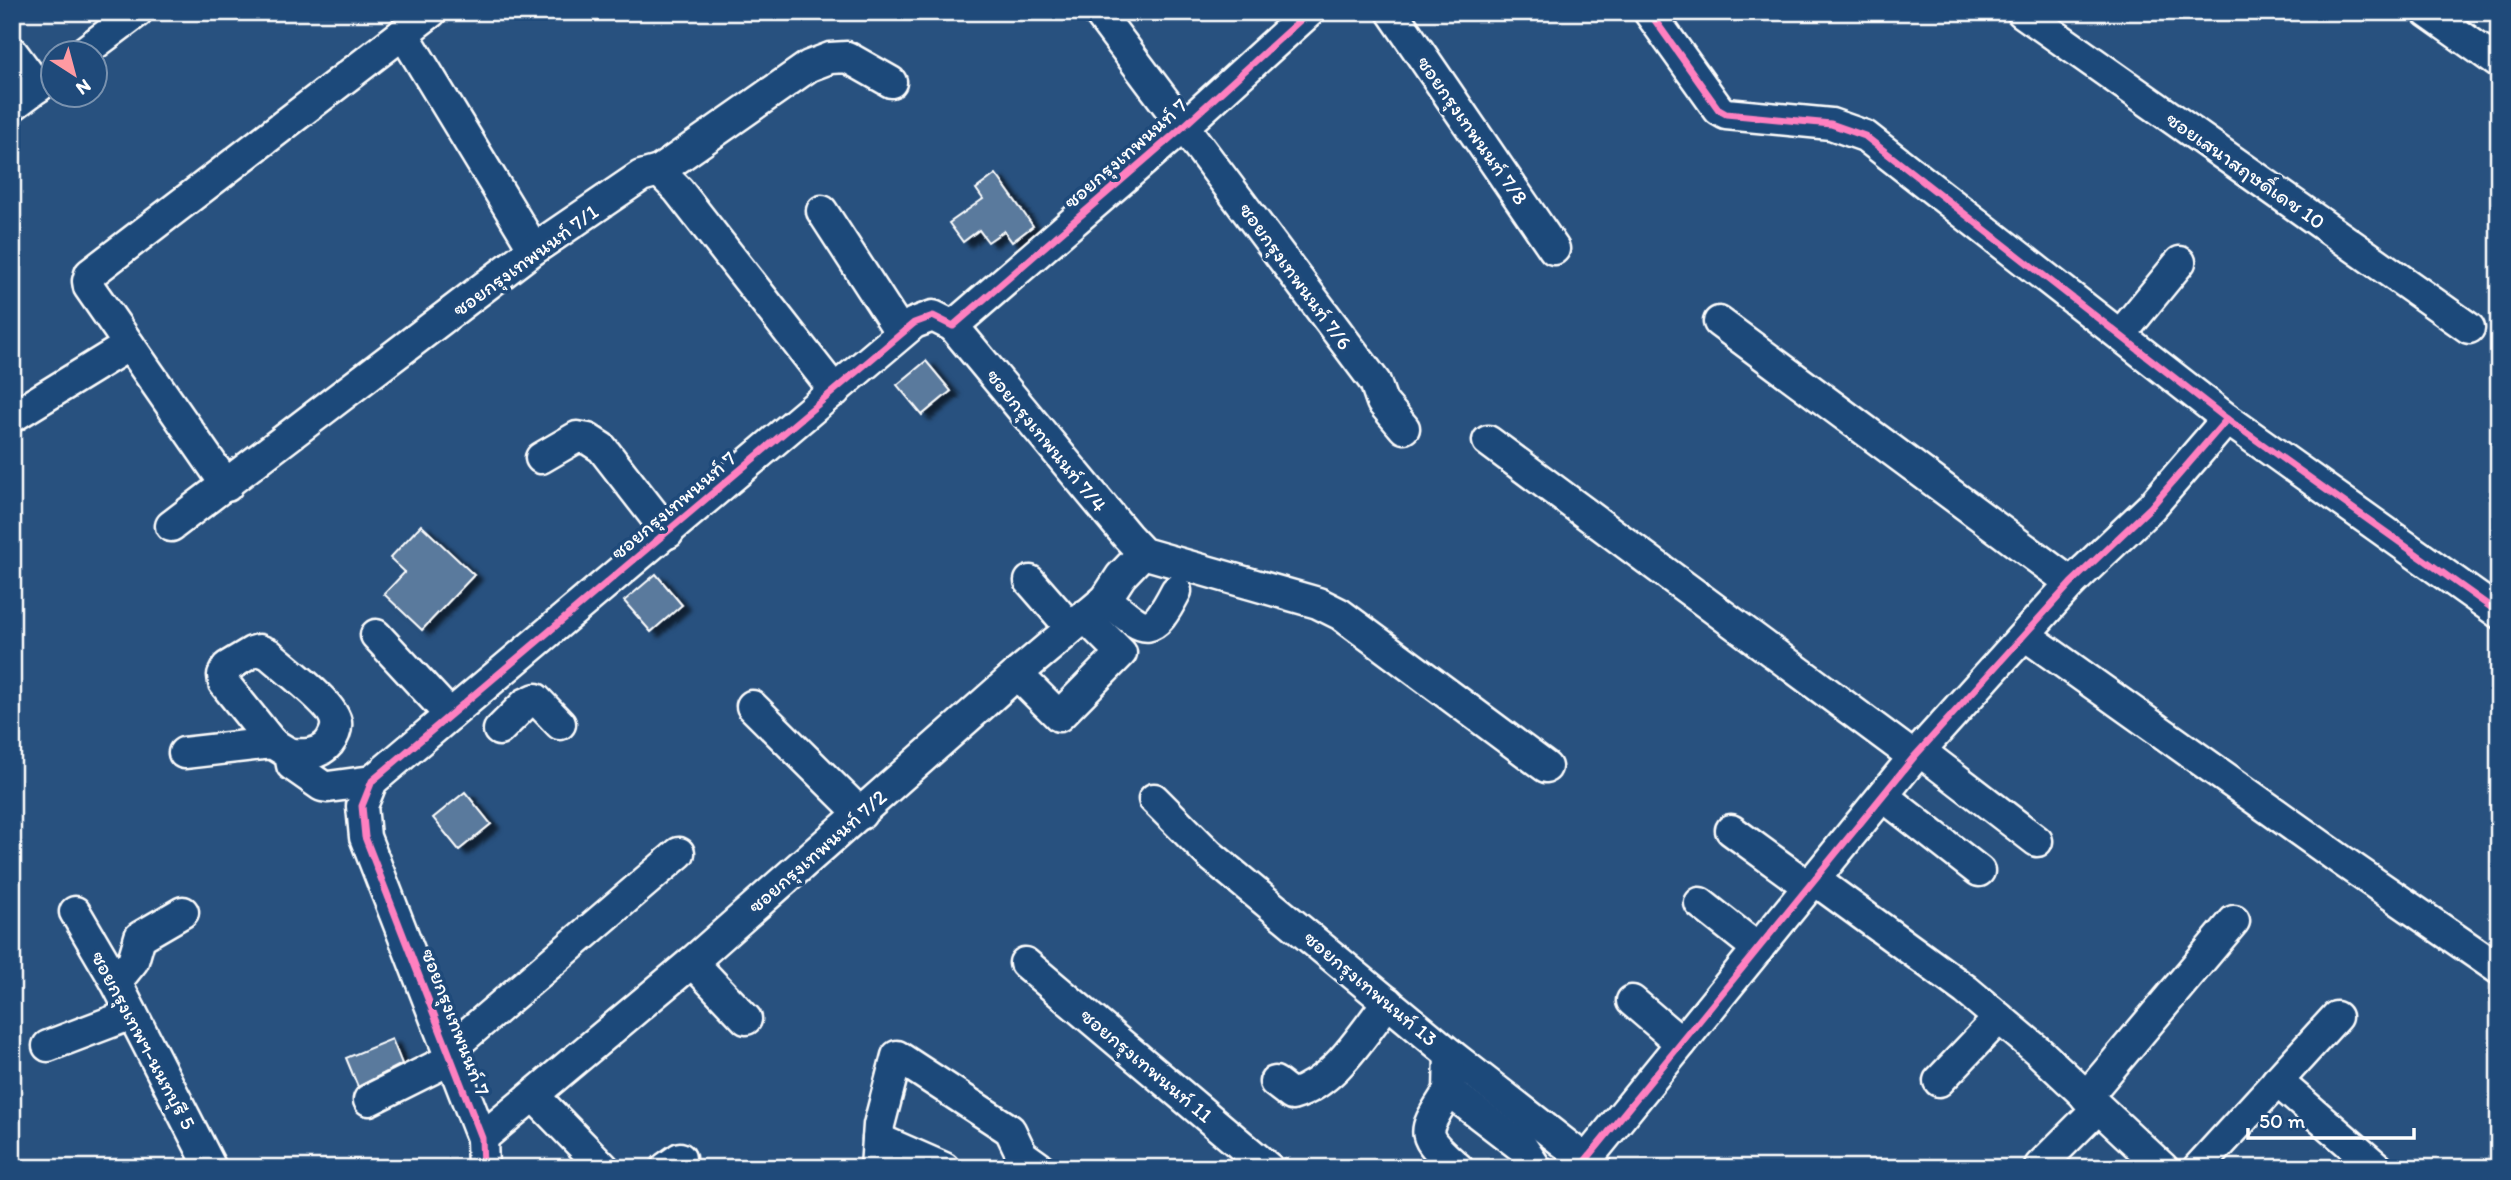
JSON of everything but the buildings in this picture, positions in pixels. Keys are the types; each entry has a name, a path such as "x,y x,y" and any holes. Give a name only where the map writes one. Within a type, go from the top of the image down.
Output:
{"street":[{"path":"227,486 89,287 90,274 431,12"},
{"name":"ซอยกรุงเทพนนท์ 7/6","path":"1098,12 1375,382 1382,402 1404,428"},
{"name":"ซอยกรุงเทพนนท์ 7","path":"483,1168 482,1138 365,837 362,806 372,781 901,333 914,323 933,316 953,326 1185,125 1309,12"},
{"name":"ซอยกรุงเทพนนท์ 7/8","path":"1392,12 1554,249"},
{"path":"1649,12 1719,110 1726,114 1831,124 1865,136 2227,419 2499,613"},
{"name":"ซอยเสนาสฤษดิ์เดช 10","path":"2022,12 2469,328"},
{"path":"2427,12 2499,63"},
{"path":"100,38 127,15"},
{"path":"403,33 534,249"},
{"path":"12,52 38,76"},
{"name":"ซอยกรุงเทพนนท์ 7/1","path":"171,526 227,486 534,249 641,176 659,171 809,66 830,58 847,57 891,82"},
{"path":"12,106 38,87"},
{"path":"659,171 678,190 835,391"},
{"path":"822,211 901,333"},
{"path":"2121,334 2180,262"},
{"path":"1719,323 2071,583"},
{"name":"ซอยกรุงเทพนนท์ 7/4","path":"953,326 1143,553"},
{"path":"12,416 129,345"},
{"path":"1591,1164 1681,1043 1917,754 2071,583 2151,507 2227,419"},
{"path":"541,458 576,437 588,439 602,448 668,533"},
{"path":"1488,441 2037,841"},
{"path":"1143,553 1318,603 1340,614 1546,767"},
{"name":"ซอยกรุงเทพนนท์ 7/2","path":"482,1138 692,962 1087,615 1143,553"},
{"path":"1017,674 1059,716 1121,653 1087,615 1030,581"},
{"path":"1087,615 1146,627 1163,617 1176,591"},
{"path":"376,635 450,715"},
{"path":"2025,635 2499,969"},
{"path":"507,668 560,724"},
{"path":"499,730 525,704 536,699"},
{"path":"752,706 861,814"},
{"path":"184,753 281,748 292,765 322,786 372,781"},
{"path":"1883,796 1979,871"},
{"name":"ซอยกรุงเทพนนท์ 13","path":"1154,799 1210,855 1450,1054 1591,1164"},
{"path":"1731,830 1966,990 2037,1049 2163,1168"},
{"path":"369,1100 449,1055 679,853"},
{"path":"1700,902 1758,949"},
{"name":"ซอยกรุงเทพฯ-นนทบุรี 5","path":"75,912 116,982 211,1168"},
{"path":"116,982 133,961 140,937 183,912"},
{"path":"2040,1166 2234,920"},
{"path":"692,962 747,1019"},
{"name":"ซอยกรุงเทพนนท์ 11","path":"1025,963 1268,1168"},
{"path":"1632,1001 1681,1043"},
{"path":"1275,1082 1292,1095 1306,1091 1334,1069 1388,1002"},
{"path":"48,1046 132,1014"},
{"path":"1940,1081 1999,1017"},
{"path":"2198,1168 2336,1017"},
{"path":"1450,1054 1449,1091 1428,1126 1429,1137 1438,1150 1458,1168"},
{"path":"944,1168 877,1153 879,1125 897,1056 1010,1130 1023,1155 1040,1168"},
{"path":"2277,1081 2378,1168"},
{"path":"1449,1091 1522,1147 1536,1168"},
{"path":"534,1096 604,1168"}],"cycle path":[{"path":"483,1168 482,1138 365,837 362,806 372,781 914,323 933,316 953,326 1185,125 1309,12"},
{"path":"1649,12 1719,110 1726,114 1831,124 1865,136 2227,419 2499,613"},
{"path":"1586,1160 1914,757 2071,583 2151,507 2227,419"}]}
